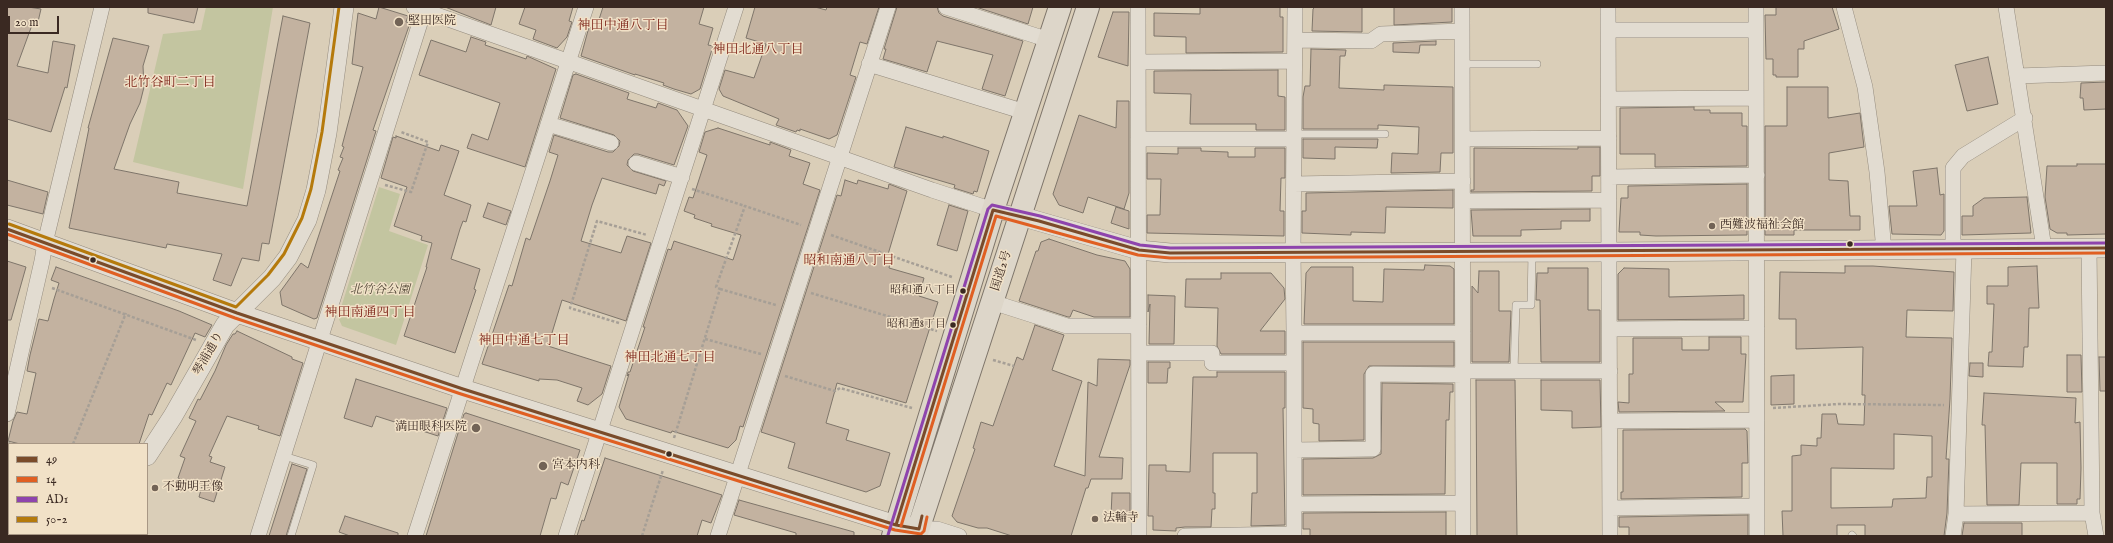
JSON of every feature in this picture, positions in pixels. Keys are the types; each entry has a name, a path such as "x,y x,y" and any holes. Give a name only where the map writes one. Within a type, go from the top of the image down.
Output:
{"highway":[{"path":"895,530 993,210 1060,7"},
{"name":"国道2号","path":"917,532 1088,7"}],"street":[{"path":"7,414 45,243 102,7"},
{"name":"琴浦通り","path":"148,454 225,325 272,278 288,257 307,220 317,184 327,134 344,7"},
{"path":"415,536 567,61 586,7"},
{"path":"566,536 736,7"},
{"path":"718,536 888,7"},
{"path":"946,7 1049,40"},
{"path":"1138,7 1139,536"},
{"path":"1185,536 1294,535 1294,7"},
{"path":"1462,7 1463,536"},
{"path":"1608,7 1610,536"},
{"path":"1756,7 1757,536"},
{"path":"1844,7 1865,87 1877,172 1884,250"},
{"path":"2006,7 2044,248"},
{"path":"258,536 371,180 421,8 839,158 993,210 1020,216 1139,250 1170,253 1610,252 2098,248 2099,349 2092,513 2096,536"},
{"path":"1608,30 1756,30"},
{"path":"1295,40 1371,41 1381,34 1462,31"},
{"path":"1138,62 1294,62"},
{"path":"870,64 1025,112"},
{"path":"2017,76 2106,73"},
{"path":"1609,99 1756,98"},
{"path":"1953,536 1956,514 1960,405 1959,249 1953,168 1963,156 2024,118"},
{"path":"548,124 611,143"},
{"path":"1138,139 1294,136"},
{"path":"1463,139 1609,138"},
{"path":"636,163 680,181"},
{"path":"1609,177 1757,175"},
{"path":"1294,184 1463,181"},
{"path":"1463,201 1609,200"},
{"path":"7,229 237,313 463,389 738,475 895,530 917,532 937,529 959,536"},
{"path":"992,302 1067,326 1139,326"},
{"path":"1610,330 1757,328"},
{"path":"1294,333 1463,333"},
{"path":"1139,353 1212,353 1212,363 1294,362"},
{"path":"1294,450 1373,449 1373,374 1514,371 1610,371"},
{"path":"1610,421 1757,415"},
{"path":"1294,504 1463,503"},
{"path":"1610,508 1757,506"},
{"path":"1956,514 2092,513"}],"lane":[{"path":"1463,64 1537,64"},
{"path":"1294,136 1385,134"},
{"path":"1514,371 1516,305 1531,305 1532,252"},
{"path":"284,456 313,465 291,536"}],"path":[{"path":"371,180 411,192 428,142 387,128"},
{"path":"680,181 745,206 955,278"},
{"path":"745,206 716,287 790,309"},
{"path":"633,328 570,308 597,221 661,239"},
{"path":"37,283 126,313 213,347"},
{"path":"674,438 720,289"},
{"path":"797,289 938,331"},
{"path":"74,443 126,313"},
{"path":"705,339 835,391 840,388 915,409"},
{"path":"992,359 1014,366"},
{"path":"1757,415 1839,404 1960,405"},
{"path":"642,536 663,468"}],"green space":[{"path":"206,7 273,7 243,189 133,162 163,34 201,30"},
{"name":"北竹谷公園","path":"379,187 400,194 389,231 428,245 396,345 342,326 338,317"}],"building":[{"path":"7,7 28,7 41,9 37,26 32,25 17,66 48,73 53,41 75,45 67,88 65,87 51,132 7,119"},
{"path":"148,7 198,7 194,23 148,13"},
{"path":"379,7 408,16 406,22 410,23 373,130 376,131 317,318 314,319 282,305 280,292 301,263 308,268 340,171 338,170 343,158 340,157 344,147 342,146 363,67 352,64 358,13 376,19"},
{"path":"445,7 496,7 491,25"},
{"path":"525,7 573,7 569,21 572,22 567,37 557,48 533,39 536,30 519,24"},
{"path":"603,7 704,7 699,24 713,28 708,45 713,46 700,89 691,94 663,85 664,83 635,75 581,56 589,27 596,29"},
{"path":"755,7 815,7 826,10 827,7 879,7 867,44 860,42 850,75 856,77 837,135 829,139 800,129 800,131 797,130 796,132 776,125 779,119 723,96 719,89 725,70 754,78 766,44 746,38"},
{"path":"897,7 937,7 939,13 943,16 1023,41 1005,96 982,89 993,55 937,41 927,72 883,59 886,49 884,49"},
{"path":"976,7 1033,7 1028,24"},
{"path":"1200,7 1280,7 1280,17 1283,17 1283,52 1186,53 1186,37 1154,36 1154,13 1200,14"},
{"path":"1315,7 1362,7 1362,32 1312,31 1313,9"},
{"path":"1394,7 1452,7 1452,22 1394,25"},
{"path":"1776,7 1832,7 1839,29 1804,41 1804,49 1798,49 1798,77 1776,77 1776,75 1773,75 1773,59 1766,59 1765,15 1776,15"},
{"path":"1113,12 1129,12 1128,66 1098,57"},
{"path":"283,16 310,23 269,244 262,243 259,261 242,258 231,286 213,280 222,254 167,244 166,248 69,228 88,128 113,38 149,46 143,66 144,87 140,103 130,124 114,169 179,182 177,193 247,206"},
{"path":"471,37 486,42 485,45 526,59 527,56 556,69 525,167 467,148 472,134 488,140 500,103 419,75 431,40 466,52"},
{"path":"1436,41 1436,45 1420,45 1419,53 1393,52 1393,43"},
{"path":"1311,49 1346,50 1345,56 1340,56 1339,88 1384,90 1384,85 1453,87 1453,153 1441,153 1440,172 1391,173 1392,153 1418,154 1419,127 1378,125 1378,129 1303,129 1303,97 1305,86 1310,86"},
{"path":"1988,57 1998,104 1967,111 1955,65"},
{"path":"1278,70 1278,96 1285,97 1285,130 1256,130 1256,124 1190,124 1191,94 1154,93 1154,71"},
{"path":"576,74 629,93 627,99 656,108 658,103 677,110 688,126 674,165 638,154 634,154 628,160 627,165 633,171 666,181 664,186 659,184 656,194 602,178 592,205 581,241 621,253 627,236 651,243 626,321 562,300 548,346 611,366 602,394 588,405 577,401 582,388 557,380 539,379 539,381 482,364 509,285 512,286 526,238 530,240 550,181 558,155 549,152 554,135 608,152 613,152 619,146 620,141 614,135 560,118 573,75"},
{"path":"2106,82 2106,109 2084,110 2083,98 2080,98 2081,83"},
{"path":"1787,87 1828,87 1828,118 1860,113 1864,147 1829,153 1829,180 1848,181 1850,216 1860,216 1860,230 1794,230 1794,235 1765,235 1765,126 1787,126"},
{"path":"1117,101 1129,101 1129,193 1124,209 1088,197 1083,213 1059,205 1053,194 1079,115 1116,128"},
{"path":"1694,107 1694,110 1710,110 1710,113 1742,113 1742,126 1747,126 1747,166 1655,167 1655,154 1620,154 1620,108"},
{"path":"906,127 943,138 943,136 989,151 977,192 974,191 973,194 954,188 955,185 894,167"},
{"path":"718,128 770,145 770,142 791,150 789,156 810,163 803,184 820,190 743,427 740,426 736,440 728,448 626,419 619,407 629,374 627,376 628,372 630,372 645,327 643,327 668,249 671,250 674,241 733,260 741,235 711,226 712,224 694,218 695,215 684,211 689,197 693,198 707,155 699,152 705,132"},
{"path":"396,136 439,151 441,145 459,151 444,195 471,205 466,222 463,221 460,229 451,259 480,269 474,289 476,290 455,353 404,336 427,267 432,243 421,240 422,236 394,226 407,187 381,178 393,137 396,138"},
{"path":"1303,139 1378,139 1377,148 1335,147 1335,159 1303,158"},
{"path":"1578,147 1600,147 1600,176 1592,176 1592,191 1471,192 1471,190 1474,190 1474,148 1578,149"},
{"path":"1178,148 1201,148 1201,151 1228,152 1228,157 1255,157 1255,148 1285,148 1285,178 1281,178 1280,211 1284,211 1284,236 1147,233 1147,215 1160,215 1161,179 1147,179 1147,153 1178,154"},
{"path":"2077,164 2106,164 2106,234 2067,235 2067,233 2057,233 2050,229 2045,197 2047,166 2077,166"},
{"path":"1937,168 1940,195 1944,194 1944,231 1941,235 1892,234 1889,206 1917,206 1913,171"},
{"path":"7,180 48,192 43,214 7,205"},
{"path":"845,180 857,184 858,180 888,189 889,184 907,191 886,261 890,263 889,268 924,278 919,296 938,302 906,403 837,383 826,423 849,430 846,440 890,453 880,486 866,492 788,468 795,443 761,432 837,195 841,196"},
{"path":"1747,184 1747,235 1656,236 1640,235 1640,232 1619,232 1621,198 1628,198 1628,186"},
{"path":"1453,190 1453,208 1386,207 1385,233 1351,232 1351,235 1302,233 1302,211 1306,211 1306,193"},
{"path":"2027,197 2031,233 1962,235 1962,216 1973,216 1973,206 1984,198"},
{"path":"488,203 511,211 506,225 483,217"},
{"path":"949,205 968,211 957,251 937,245"},
{"path":"1116,207 1129,211 1129,229 1111,223"},
{"path":"1590,209 1590,221 1561,221 1561,229 1521,230 1521,236 1473,236 1471,210"},
{"path":"1049,239 1097,255 1125,261 1130,269 1130,317 1094,317 1073,310 1070,317 1068,317 1019,301 1036,251 1038,251 1041,242"},
{"path":"7,261 26,267 11,320 7,320"},
{"path":"1425,265 1450,266 1454,269 1454,324 1304,324 1306,273 1311,267 1353,267 1353,301 1383,302 1384,269 1424,270"},
{"path":"1845,266 1873,266 1954,272 1953,311 1907,310 1906,337 1952,338 1946,459 1949,459 1947,513 1944,536 1865,536 1865,525 1837,525 1837,536 1783,536 1782,511 1792,511 1792,456 1801,455 1801,445 1817,446 1817,438 1821,438 1822,414 1836,414 1838,424 1864,425 1865,395 1862,395 1863,347 1796,349 1796,319 1779,319 1780,272 1845,273","holes":["1894,434 1932,436 1932,477 1927,477 1926,498 1893,499 1892,507 1831,508 1831,468 1894,469"]},
{"path":"2037,266 2039,308 2029,308 2028,347 2024,347 2023,367 1988,366 1989,352 1992,352 1994,304 1987,304 1987,286 2008,286 2008,267"},
{"path":"56,267 179,311 212,325 205,337 195,333 171,385 167,383 152,415 149,414 139,443 16,443 8,441 17,412 27,414 36,373 27,371 30,355 39,319 48,321 59,283 51,280"},
{"path":"1548,268 1588,268 1588,310 1600,310 1600,362 1541,362 1540,300 1536,300 1537,273 1548,273"},
{"path":"1624,268 1669,269 1669,297 1744,295 1744,319 1618,320 1618,274"},
{"path":"1479,271 1499,271 1499,311 1511,311 1509,362 1472,362 1472,286 1478,293"},
{"path":"1221,273 1271,273 1284,288 1285,299 1260,331 1285,331 1285,354 1221,354 1217,346 1218,308 1185,307 1186,279 1221,279"},
{"path":"1148,295 1175,296 1174,344 1149,344 1150,304 1148,312"},
{"path":"1035,325 1064,335 1052,370 1082,381 1054,466 1085,476 1088,382 1097,386 1098,359 1130,360 1130,365 1099,457 1123,458 1122,479 1091,479 1088,488 1086,488 1071,536 1012,536 987,528 978,528 957,522 952,516 975,449 973,448 981,422 993,426 1017,357 1023,360"},
{"path":"237,331 303,363 280,436 258,429 259,426 227,416 209,456 212,457 210,462 225,467 214,502 199,497 202,486 178,478 185,458 180,456 196,421 189,418 198,399 200,400 215,371 226,345 233,334"},
{"path":"1709,337 1741,337 1741,354 1746,354 1743,402 1715,402 1725,411 1619,412 1618,402 1629,403 1629,374 1633,374 1633,338 1682,338 1682,350 1709,350"},
{"path":"1303,342 1454,342 1454,366 1369,366 1364,374 1364,440 1319,441 1319,424 1313,423 1313,409 1303,408"},
{"path":"2067,355 2081,355 2082,392 2067,392"},
{"path":"2099,357 2106,357 2106,391 2100,391"},
{"path":"1148,362 1170,362 1167,383 1148,383"},
{"path":"1970,363 1983,363 1983,377 1969,376"},
{"path":"1217,372 1285,372 1285,408 1283,408 1285,525 1251,526 1252,493 1257,493 1257,453 1213,453 1213,493 1215,493 1215,509 1212,509 1211,527 1176,528 1176,531 1153,530 1153,516 1148,516 1149,465 1166,465 1166,471 1190,472 1193,377 1217,377"},
{"path":"1794,375 1794,404 1771,405 1771,376"},
{"path":"356,379 447,408 438,436 376,416 372,427 344,418"},
{"path":"1476,380 1515,380 1517,536 1477,536"},
{"path":"1541,380 1600,380 1601,427 1572,428 1572,411 1541,410"},
{"path":"1382,383 1453,384 1453,392 1450,392 1449,420 1446,420 1445,494 1303,495 1303,459 1373,458 1381,454"},
{"path":"1984,393 2076,398 2075,423 2080,422 2081,468 2080,499 2077,499 2077,504 2057,504 2057,463 2021,463 2019,505 1987,505 1985,425 1982,425"},
{"path":"466,413 580,450 568,485 561,482 556,499 551,498 540,536 426,536 464,414"},
{"path":"1745,429 1747,431 1748,463 1742,463 1742,497 1621,499 1621,492 1623,492 1623,430"},
{"path":"605,458 722,495 711,523 702,520 697,536 577,536 582,520 584,521"},
{"path":"292,464 307,469 286,536 269,536"},
{"path":"1112,493 1130,493 1130,516 1111,516"},
{"path":"739,500 854,532 854,536 796,536 796,533 734,515"},
{"path":"1446,512 1446,536 1310,536 1310,529 1303,529 1303,513"},
{"path":"1748,515 1748,536 1629,536 1629,527 1619,527 1619,517"},
{"path":"345,516 398,533 398,536 350,536 339,532"},
{"path":"1964,523 2022,523 2022,536 1962,536"}],"transit line":[{"name":"50-2","path":"9,224 236,307 268,275 284,254 302,218 311,189 322,132 339,7"},
{"name":"AD1","path":"888,535 988,209 992,205 1040,216 1140,245 1170,248 2106,243"},
{"name":"49","path":"896,525 993,210 1039,221 1139,250 1170,253 2106,248"},
{"name":"14","path":"901,526 996,216 1138,255 1170,258 2106,253"},
{"name":"49","path":"7,229 237,313 463,389 896,525 919,529 922,516"},
{"name":"14","path":"7,234 235,318 461,394 895,530 921,534 924,531 927,517"}],"place":[{"name":"堅田医院","path":"399,22"},
{"name":"西難波福祉会館","path":"1712,226"},
{"name":"昭和通八丁目","path":"963,291"},
{"name":"昭和通8丁目","path":"953,325"},
{"name":"満田眼科医院","path":"476,428"},
{"name":"宮本内科","path":"543,466"},
{"name":"不動明王像","path":"155,488"},
{"name":"法輪寺","path":"1095,519"}],"district":[{"name":"神田中通八丁目","path":"623,26"},
{"name":"神田北通八丁目","path":"758,50"},
{"name":"北竹谷町二丁目","path":"170,83"},
{"name":"昭和南通八丁目","path":"849,261"},
{"name":"神田南通四丁目","path":"370,313"},
{"name":"神田中通七丁目","path":"524,341"},
{"name":"神田北通七丁目","path":"670,358"}]}
